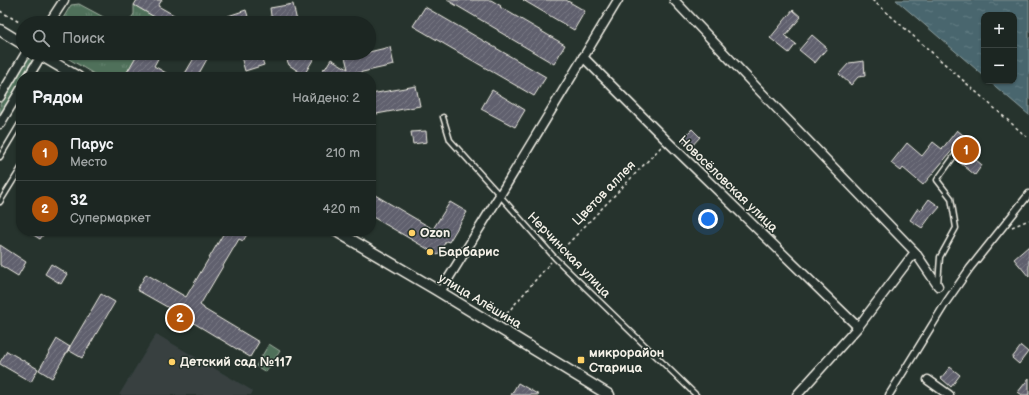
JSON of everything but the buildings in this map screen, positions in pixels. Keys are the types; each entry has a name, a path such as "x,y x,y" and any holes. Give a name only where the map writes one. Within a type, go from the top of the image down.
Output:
{"street":[{"path":"54,16 64,0"},
{"path":"440,292 618,0"},
{"path":"674,0 915,252 938,286"},
{"path":"0,30 16,40"},
{"name":"Новосёловская улица","path":"583,57 858,327"},
{"path":"0,97 22,60"},
{"path":"31,72 37,60"},
{"path":"50,60 70,72"},
{"path":"0,124 16,97"},
{"path":"889,395 947,301 970,268 1029,194"},
{"name":"улица Алёшина","path":"345,236 609,395"},
{"path":"797,395 858,327 915,252"},
{"path":"928,380 949,395"}],"lane":[{"name":"Нерчинская улица","path":"442,117 450,140 555,258 696,395"},
{"path":"0,157 16,130"},
{"path":"938,286 940,257 956,228 951,198 938,180 955,155"},
{"path":"0,202 16,176"}],"path":[{"path":"872,0 1029,139"},
{"path":"0,11 16,20"},
{"name":"Цветов аллея","path":"503,318 555,258 667,141"}],"shaded area":[{"name":"Детский сад №117","path":"156,334 253,391 251,395 119,395"}],"green space":[{"path":"79,4 102,16 64,16 71,5"},
{"path":"134,5 153,16 133,16"},
{"path":"27,60 32,61 26,72 19,72"},
{"path":"71,60 134,60 127,72 91,72"},
{"path":"16,78 16,88 0,114 0,104"},
{"path":"269,344 280,351 266,372 256,366"}],"water":[{"path":"896,0 1029,0 1029,115 993,84 1017,84 1017,12 981,12 981,73"}],"place":[{"name":"Парус","path":"966,150"},
{"name":"Ozon","path":"412,233"},
{"name":"Барбарис","path":"430,252"},
{"name":"32","path":"180,318"},
{"name":"микрорайон Старица","path":"581,360"},
{"name":"Детский сад №117","path":"172,362"}]}
